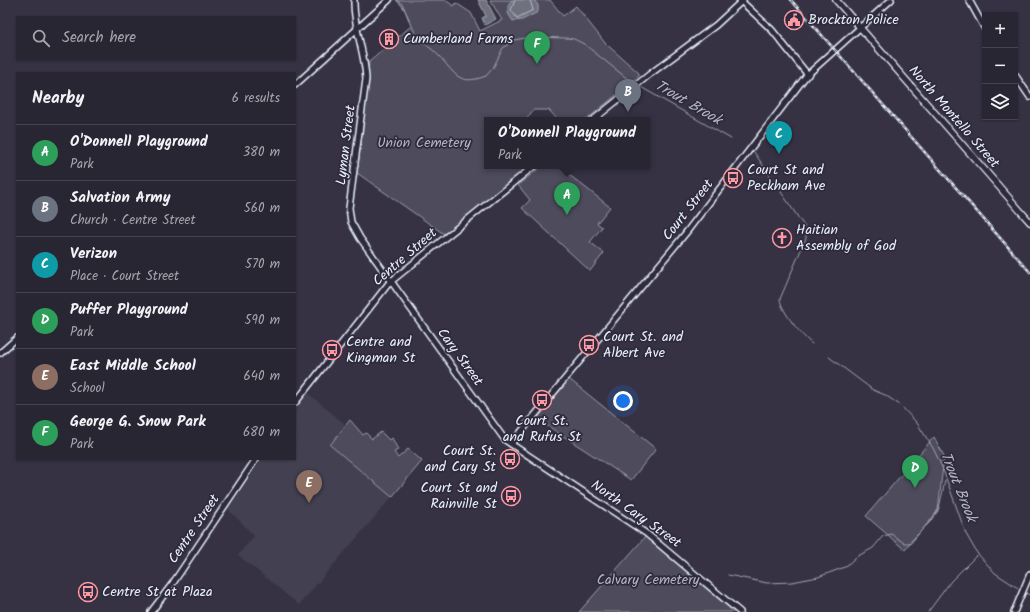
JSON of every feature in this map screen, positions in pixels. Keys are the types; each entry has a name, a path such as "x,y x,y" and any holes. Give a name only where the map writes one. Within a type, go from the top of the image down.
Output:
{"main road":[{"name":"Lyman Street","path":"354,0 356,30 366,65 366,79 349,215 351,222 360,238 391,281"},
{"path":"296,84 389,0"},
{"path":"597,117 716,25 741,0 772,30 808,75"},
{"name":"North Montello Street","path":"836,0 1030,222"},
{"name":"Court Street","path":"511,444 685,234 808,75 892,0"},
{"path":"969,0 982,24"},
{"path":"1018,79 1030,97"},
{"name":"Centre Street","path":"296,402 391,281 530,169"},
{"name":"Cary Street","path":"391,281 503,437 511,444"},
{"path":"0,353 16,339"},
{"name":"North Cary Street","path":"511,444 647,534 740,612"},
{"name":"Centre Street","path":"151,612 173,583 255,460"},
{"path":"1014,612 1030,574"}],"shaded area":[{"path":"308,393 346,425 330,445 392,497 299,605 238,555 254,536 228,509 261,460 296,460 296,410"}],"green space":[{"name":"Union Cemetery","path":"397,0 445,0 454,6 456,3 471,13 480,31 502,20 490,0 550,0 563,16 576,6 605,43 639,73 639,76 590,117 555,117 549,110 533,110 528,117 484,117 484,169 525,169 444,234 357,173 366,102 369,62 411,26 403,5"},
{"path":"538,169 562,169 610,207 597,223 602,227 590,242 604,253 590,271 522,208 530,200 518,185"},
{"path":"569,379 656,449 631,480 537,419"},
{"path":"350,420 363,435 366,433 372,439 381,432 389,440 392,438 398,450 394,452 398,458 408,449 422,461 392,497 330,445"},
{"path":"934,437 944,456 938,511 905,550 866,516"},
{"name":"Calvary Cemetery","path":"645,537 734,612 579,612"}],"water":[{"path":"478,0 486,0 496,19 485,25 482,18 486,16"},
{"path":"512,0 534,0 538,5 538,12 522,20 513,21 508,10 508,6"}],"waterway":[{"name":"Trout Brook","path":"396,0 406,12 418,37 436,52 453,72 463,79 469,80 486,76 493,68 503,48 514,40 531,37 566,38 574,39 584,44 634,84"},
{"name":"Trout Brook","path":"639,86 731,139"},
{"name":"Trout Brook","path":"754,152 806,229 806,238 780,299 781,304 788,316 812,344"},
{"name":"Trout Brook","path":"829,357 873,390 885,395 900,405 917,423 933,448 942,467 966,534 977,553 995,573 1021,590"},
{"path":"728,575 767,583 792,582 818,577 845,567 856,557 873,548 883,536 891,534 904,543 909,543 930,522 939,508 945,481"},
{"path":"928,612 951,581 977,555"},
{"name":"Trout Brook","path":"1025,593 1030,595"}],"railway":[{"path":"791,0 1030,272"}],"place":[{"name":"Brockton Police","path":"794,20"},
{"name":"Cumberland Farms","path":"389,39"},
{"name":"George G. Snow Park","path":"537,64"},
{"name":"Salvation Army","path":"628,112"},
{"name":"Verizon","path":"779,154"},
{"name":"Court St and Peckham Ave","path":"733,178"},
{"name":"O'Donnell Playground","path":"567,215"},
{"name":"Haitian Assembly of God","path":"782,238"},
{"name":"Court St. and Albert Ave","path":"589,345"},
{"name":"Centre and Kingman St","path":"332,350"},
{"name":"Court St. and Rufus St","path":"542,400"},
{"name":"Court St. and Cary St","path":"510,459"},
{"name":"Puffer Playground","path":"915,488"},
{"name":"Court St and Rainville St","path":"511,496"},
{"name":"East Middle School","path":"309,503"},
{"name":"Centre St at Plaza","path":"88,592"}]}
